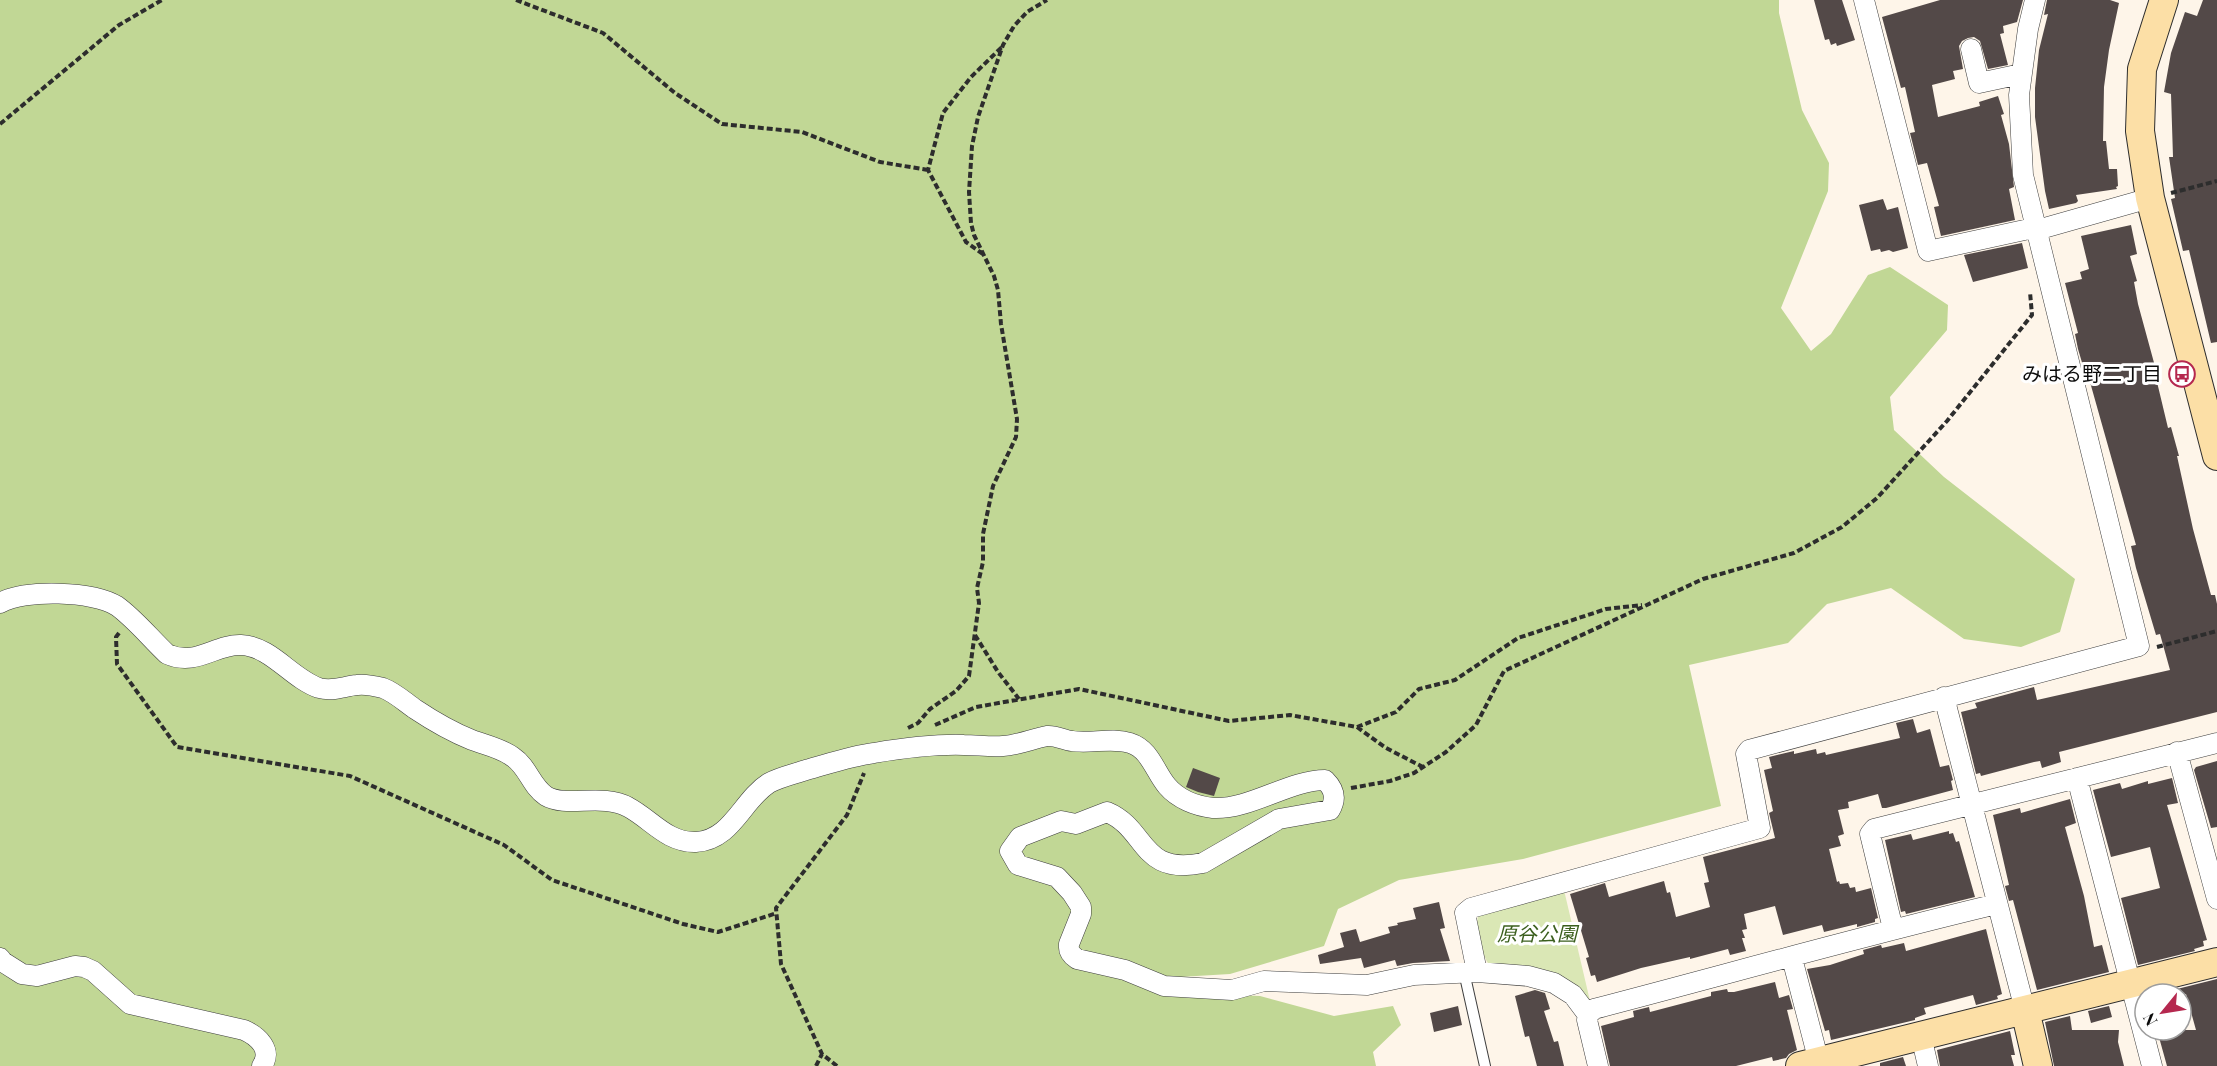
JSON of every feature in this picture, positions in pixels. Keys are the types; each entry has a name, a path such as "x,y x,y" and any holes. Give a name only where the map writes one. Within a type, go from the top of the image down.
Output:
{"street":[{"path":"1864,0 1928,251 2029,229 2037,230 2157,197"},
{"path":"1471,972 1465,913 1471,908 1756,831 1760,828 1746,754 1749,750 2139,646 2023,175 2019,94 2028,28 2035,0"},
{"path":"2164,0 2142,69 2140,131 2217,456"},
{"path":"1971,49 1979,83 2021,74"},
{"path":"0,603 18,596 54,593 103,600 115,605 167,654 175,658 201,656 234,645 244,645 261,651 300,679 323,689 333,690 366,684 385,689 430,719 514,758 520,762 537,788 552,798 598,799 620,803 669,836 684,841 697,842 716,836 736,819 748,802 771,782 844,759 872,753 963,744 1008,746 1053,736 1070,741 1131,743 1145,753 1167,786 1198,806 1216,808 1279,793 1314,780 1325,780 1333,791 1333,804 1330,810 1279,819 1203,863 1188,866 1165,863 1153,856 1123,822 1107,812 1076,824 1061,821 1020,837 1010,850 1018,865 1057,878 1072,893 1081,907 1079,921 1069,944 1068,949 1071,955 1077,959 1125,970 1164,986 1232,990 1264,981 1367,985 1414,975 1471,972 1528,976 1554,983 1573,995 1588,1015"},
{"path":"1944,698 2038,1066"},
{"path":"1893,929 1870,834 1874,829 2217,743"},
{"path":"2178,752 2217,899"},
{"path":"2077,778 2152,1066"},
{"path":"1598,1066 1587,1020 1588,1015 1594,1009 1792,958 1893,929 1997,904"},
{"path":"0,958 22,974 37,975 75,966 84,967 93,971 130,1004 244,1030 256,1036 263,1045 266,1053 262,1066"},
{"path":"1792,958 1813,1064 2217,962"},
{"path":"1921,1036 1928,1066"}],"lane":[{"path":"1471,972 1485,1066"}],"path":[{"path":"0,124 119,25 162,0"},
{"path":"516,0 603,33 675,93 722,124 802,132 880,162 928,170"},
{"path":"899,730 918,723 930,709 956,692 969,676 979,603 977,588 983,562 983,534 993,486 1016,438 1017,419 998,290 971,223 969,192 972,146 978,117 1003,45 1014,26 1027,12 1047,0"},
{"path":"983,254 966,242 928,170 943,113 971,77 1003,45"},
{"path":"2157,197 2217,180"},
{"path":"1333,791 1390,781 1414,773 1446,752 1476,725 1504,671 1703,579 1794,554 1842,527 1877,498 1947,421 2032,315"},
{"path":"1357,727 1396,712 1419,688 1455,681 1518,639 1606,609 1646,604"},
{"path":"130,618 116,637 117,664 177,747 350,776 504,845 552,880 683,924 718,932 777,913"},
{"path":"2139,646 2152,648 2217,631"},
{"path":"975,635 998,672 1019,699"},
{"path":"927,729 976,707 1079,689 1229,721 1290,715 1357,727 1386,748 1423,767"},
{"path":"837,1066 822,1054 781,964 776,908 847,815 872,753"},
{"path":"816,1066 822,1054"}],"green space":[{"path":"0,0 1779,0 1779,13 1802,110 1829,163 1828,191 1781,308 1811,351 1831,334 1868,275 1890,267 1948,305 1947,330 1890,397 1894,430 1944,477 2075,579 2060,632 2021,647 1964,639 1891,588 1827,604 1788,643 1689,665 1721,806 1523,859 1399,880 1338,909 1324,946 1230,974 1163,978 1158,992 1260,996 1334,1016 1393,1006 1401,1025 1373,1052 1376,1066 0,1066"},
{"name":"原谷公園","path":"1564,890 1590,1001 1491,967 1484,957 1479,942 1477,919 1479,914"}],"building":[{"path":"1814,0 1842,0 1855,40 1837,46 1836,43 1831,45 1829,39 1825,40"},
{"path":"1940,0 2023,0 2017,22 2003,26 2004,33 2000,34 2008,65 1988,69 1980,41 1974,37 1968,38 1959,46 1963,69 1953,71 1955,79 1932,85 1938,117 1980,106 1979,102 1998,96 2004,114 2001,115 2009,144 2014,187 2009,189 2015,220 1941,236 1934,207 1939,206 1927,163 1918,165 1910,133 1915,132 1905,87 1901,88 1882,17"},
{"path":"2047,0 2110,0 2119,3 2104,87 2103,141 2106,141 2109,169 2117,169 2117,189 2076,195 2078,201 2076,203 2049,209 2035,117 2035,88 2039,50 2048,14 2044,15"},
{"path":"2203,0 2217,0 2217,342 2211,343 2189,250 2183,251 2171,199 2175,198 2169,157 2173,157 2171,94 2164,92 2171,53 2185,12 2197,16"},
{"path":"1883,199 1887,210 1898,207 1908,248 1893,252 1889,250 1881,252 1880,249 1871,251 1859,205"},
{"path":"2131,225 2137,254 2130,256 2137,281 2134,282 2138,304 2159,381 2157,382 2168,428 2171,427 2179,456 2177,456 2193,529 2211,595 2215,595 2217,604 2217,712 2059,752 2061,762 2042,768 2040,761 1981,776 1980,773 1976,774 1961,712 1977,708 1975,703 2034,687 2037,700 2170,670 2160,634 2156,635 2136,568 2131,546 2136,545 2088,375 2086,376 2078,349 2075,334 2078,333 2065,283 2082,279 2080,272 2089,269 2081,236"},
{"path":"2022,243 2028,268 1973,282 1964,255"},
{"path":"1913,719 1917,733 1930,729 1940,767 1949,765 1953,790 1886,808 1882,808 1878,794 1848,802 1849,808 1838,810 1844,834 1838,836 1841,846 1829,849 1837,882 1848,883 1850,888 1855,887 1856,892 1871,888 1878,918 1875,922 1824,932 1822,925 1783,935 1775,906 1744,914 1747,929 1742,930 1745,938 1742,938 1746,951 1730,955 1728,949 1641,968 1597,982 1595,975 1591,976 1586,958 1589,957 1570,894 1605,883 1609,897 1664,881 1667,893 1670,892 1676,917 1710,907 1704,883 1709,882 1703,857 1775,838 1769,813 1773,811 1764,770 1772,768 1769,757 1816,749 1817,754 1825,752 1826,755 1900,738 1896,723"},
{"path":"2217,761 2217,827 2211,828 2194,770 2196,767"},
{"path":"1193,768 1220,778 1214,796 1186,787"},
{"path":"2172,778 2178,803 2167,805 2207,940 2203,941 2204,946 2194,949 2195,951 2138,965 2121,898 2160,888 2150,847 2111,857 2093,790 2120,783 2122,789 2148,781 2148,784"},
{"path":"2070,799 2076,823 2065,827 2084,896 2094,947 2102,945 2109,972 2037,990 2013,900 2009,901 2005,886 2009,885 1993,815 2020,808 2021,813"},
{"path":"1949,831 1949,834 1953,833 1956,842 1959,841 1975,897 1906,914 1905,911 1901,912 1885,840 1911,834 1913,840"},
{"path":"1439,902 1445,928 1440,929 1450,961 1397,966 1395,960 1364,968 1361,958 1320,964 1318,955 1344,947 1340,933 1356,929 1360,942 1390,933 1388,927 1416,919 1413,908"},
{"path":"1986,929 2002,994 1997,996 1998,999 1976,1005 1973,995 1924,1008 1926,1014 1915,1020 1831,1040 1829,1030 1825,1031 1807,969 1830,965 1864,954 1863,950 1881,945 1882,948 1904,943 1906,951"},
{"path":"2217,979 2217,1066 2167,1066 2160,1042 2193,1042 2193,1030 2196,1030 2193,1019 2193,985"},
{"path":"1775,982 1779,998 1789,995 1793,1009 1787,1010 1797,1050 1786,1058 1773,1061 1772,1057 1736,1066 1610,1066 1601,1026 1634,1017 1633,1011 1649,1007 1650,1012 1711,996 1711,992 1727,989 1728,992 1734,992"},
{"path":"1535,990 1545,993 1550,1009 1544,1011 1554,1042 1558,1041 1564,1066 1537,1066 1529,1036 1525,1037 1515,996"},
{"path":"1458,1006 1462,1025 1434,1032 1430,1013"},
{"path":"2109,1006 2112,1017 2091,1023 2088,1011"},
{"path":"2070,1016 2072,1030 2119,1030 2118,1042 2124,1066 2054,1066 2045,1022"},
{"path":"2010,1031 2015,1055 2011,1055 2014,1066 1940,1066 1937,1050"},
{"path":"1903,1057 1906,1066 1880,1066 1880,1063"}],"place":[{"name":"みはる野二丁目","path":"2182,374"}]}
